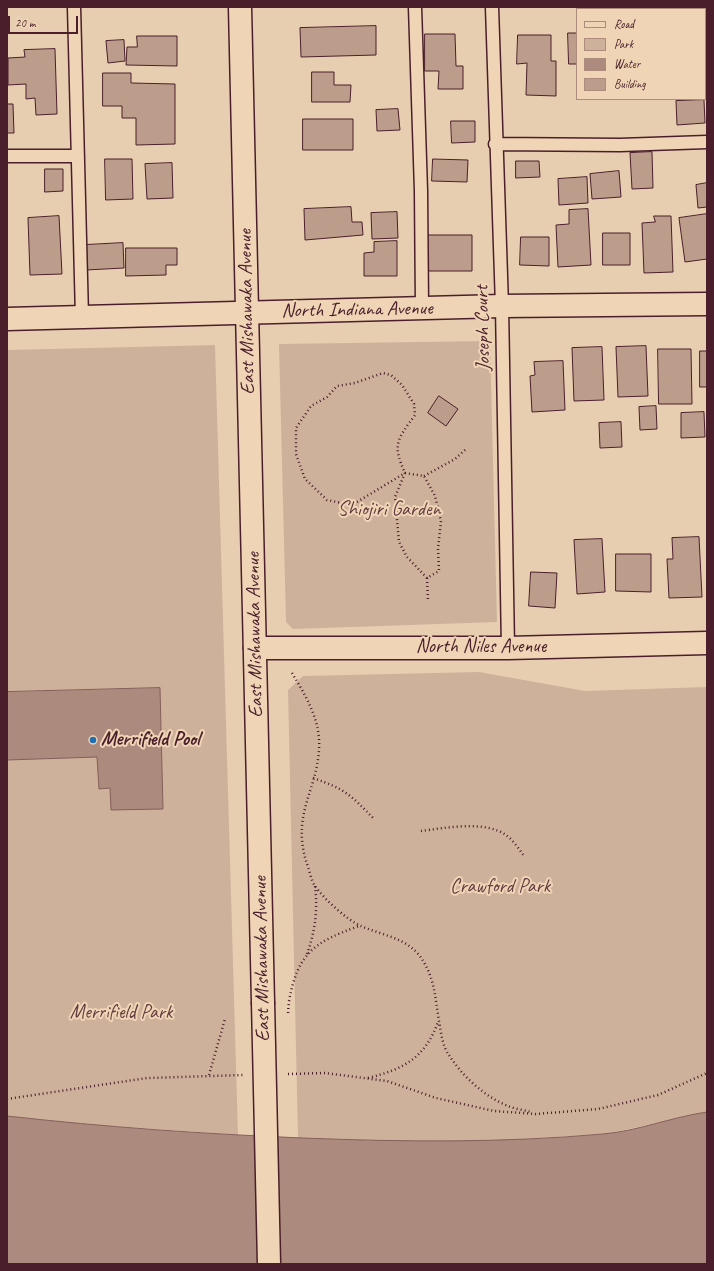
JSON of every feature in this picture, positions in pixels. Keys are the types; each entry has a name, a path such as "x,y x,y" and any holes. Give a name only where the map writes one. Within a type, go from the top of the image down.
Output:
{"street":[{"name":"East Mishawaka Avenue","path":"240,7 269,1264"},
{"name":"North Indiana Avenue","path":"7,319 502,306 707,304"},
{"name":"North Niles Avenue","path":"255,648 508,648 707,643"}],"lane":[{"path":"74,7 82,317"},
{"path":"415,7 421,191 422,308"},
{"name":"Joseph Court","path":"492,7 495,144 502,306 508,648"},
{"path":"495,144 620,145 707,142"},
{"path":"7,156 78,156"}],"path":[{"path":"428,601 427,578 407,557 399,542 395,497 405,473 396,447 415,415 414,404 402,385 391,375 383,373 355,383 337,386 327,397 312,406 296,428 296,454 305,479 327,500 352,505 405,473 424,476 455,459 466,449"},
{"path":"424,476 435,496 441,521 438,548 439,571 427,578"},
{"path":"292,673 308,698 315,718 319,748 313,778 304,806 301,834 306,860 315,886 317,901 313,938 306,956"},
{"path":"313,778 337,786 353,797 374,819"},
{"path":"421,831 473,826 494,829 506,835 524,856"},
{"path":"315,886 334,906 360,926 403,942 418,954 430,972 437,1000 439,1020 448,1055 470,1080 489,1096 508,1106 536,1114"},
{"path":"289,1001 292,982 300,963 315,946 333,936 360,926"},
{"path":"209,1075 225,1019"},
{"path":"366,1078 401,1068 429,1042 439,1020"},
{"path":"287,1074 325,1073 387,1081 436,1098 494,1111 536,1114 598,1109 658,1095 707,1072"},
{"path":"7,1099 147,1078 248,1075"}],"green space":[{"name":"Shiojiri Garden","path":"490,341 497,622 293,629 286,622 279,344"},
{"name":"Merrifield Park","path":"215,345 238,1135 68,1123 7,1116 7,350"},
{"name":"Crawford Park","path":"479,672 585,691 707,687 707,1112 606,1134 493,1141 370,1141 298,1138 288,690 303,676"}],"water":[{"path":"160,688 163,809 111,810 110,788 99,789 97,757 7,760 7,692"},
{"path":"707,1112 707,1264 7,1264 7,1116 155,1130 303,1138 453,1141 528,1139 603,1134 629,1130"}],"building":[{"path":"706,24 707,24 706,66"},
{"path":"376,26 376,55 301,57 300,28"},
{"path":"568,33 576,33 576,64 569,64"},
{"path":"425,34 455,34 456,66 463,66 463,89 438,89 439,71 425,71"},
{"path":"518,35 551,35 551,61 556,61 556,96 526,95 527,63 517,64"},
{"path":"137,36 177,36 177,66 126,65 127,47 137,47"},
{"path":"124,40 125,61 108,63 106,41"},
{"path":"55,49 57,114 36,115 35,98 26,99 26,84 8,85 8,58 25,57 24,50"},
{"path":"312,72 334,72 334,85 351,85 350,102 312,102"},
{"path":"103,73 131,73 131,83 175,84 175,144 136,145 136,118 122,118 122,106 103,106"},
{"path":"704,100 705,123 677,125 676,101"},
{"path":"7,104 13,104 14,133 7,133"},
{"path":"398,109 400,130 377,131 376,110"},
{"path":"303,119 353,119 353,150 303,150"},
{"path":"451,121 475,121 475,142 452,143"},
{"path":"652,152 653,188 632,189 630,153"},
{"path":"105,159 132,159 133,199 106,200"},
{"path":"433,159 468,160 467,182 432,181"},
{"path":"516,161 539,161 540,177 516,178"},
{"path":"172,163 173,198 147,199 145,164"},
{"path":"45,169 63,169 63,191 45,192"},
{"path":"619,171 621,197 592,199 590,174"},
{"path":"587,177 588,203 559,205 558,179"},
{"path":"707,183 707,207 698,208 696,185"},
{"path":"351,207 352,222 362,222 363,235 305,240 304,209"},
{"path":"588,209 591,265 558,267 556,225 569,224 569,210"},
{"path":"397,212 398,238 372,239 371,213"},
{"path":"707,214 707,259 685,262 679,218"},
{"path":"59,216 62,274 30,275 28,218"},
{"path":"654,216 671,216 673,272 644,273 642,223 655,222"},
{"path":"603,233 630,233 630,265 603,265"},
{"path":"426,235 472,235 472,271 426,271"},
{"path":"521,237 549,237 549,266 520,265"},
{"path":"397,241 397,276 364,276 364,253 374,252 374,242"},
{"path":"123,243 124,268 86,270 85,245"},
{"path":"126,248 177,248 177,265 166,265 166,275 126,276"},
{"path":"646,346 648,396 618,397 616,347"},
{"path":"602,347 604,400 574,401 572,348"},
{"path":"658,349 691,349 692,404 659,404"},
{"path":"700,351 707,351 707,387 700,387"},
{"path":"563,361 565,410 532,412 530,376 535,375 534,362"},
{"path":"439,396 458,409 446,426 428,413"},
{"path":"656,406 657,429 640,430 639,407"},
{"path":"704,412 705,437 681,438 681,413"},
{"path":"621,422 622,447 600,448 599,423"},
{"path":"699,537 702,597 669,598 667,559 673,559 672,538"},
{"path":"602,539 605,592 577,594 574,540"},
{"path":"616,554 651,554 651,592 616,591"},
{"path":"531,572 557,573 555,608 529,606"}],"place":[{"name":"Merrifield Pool","path":"93,740"}]}
